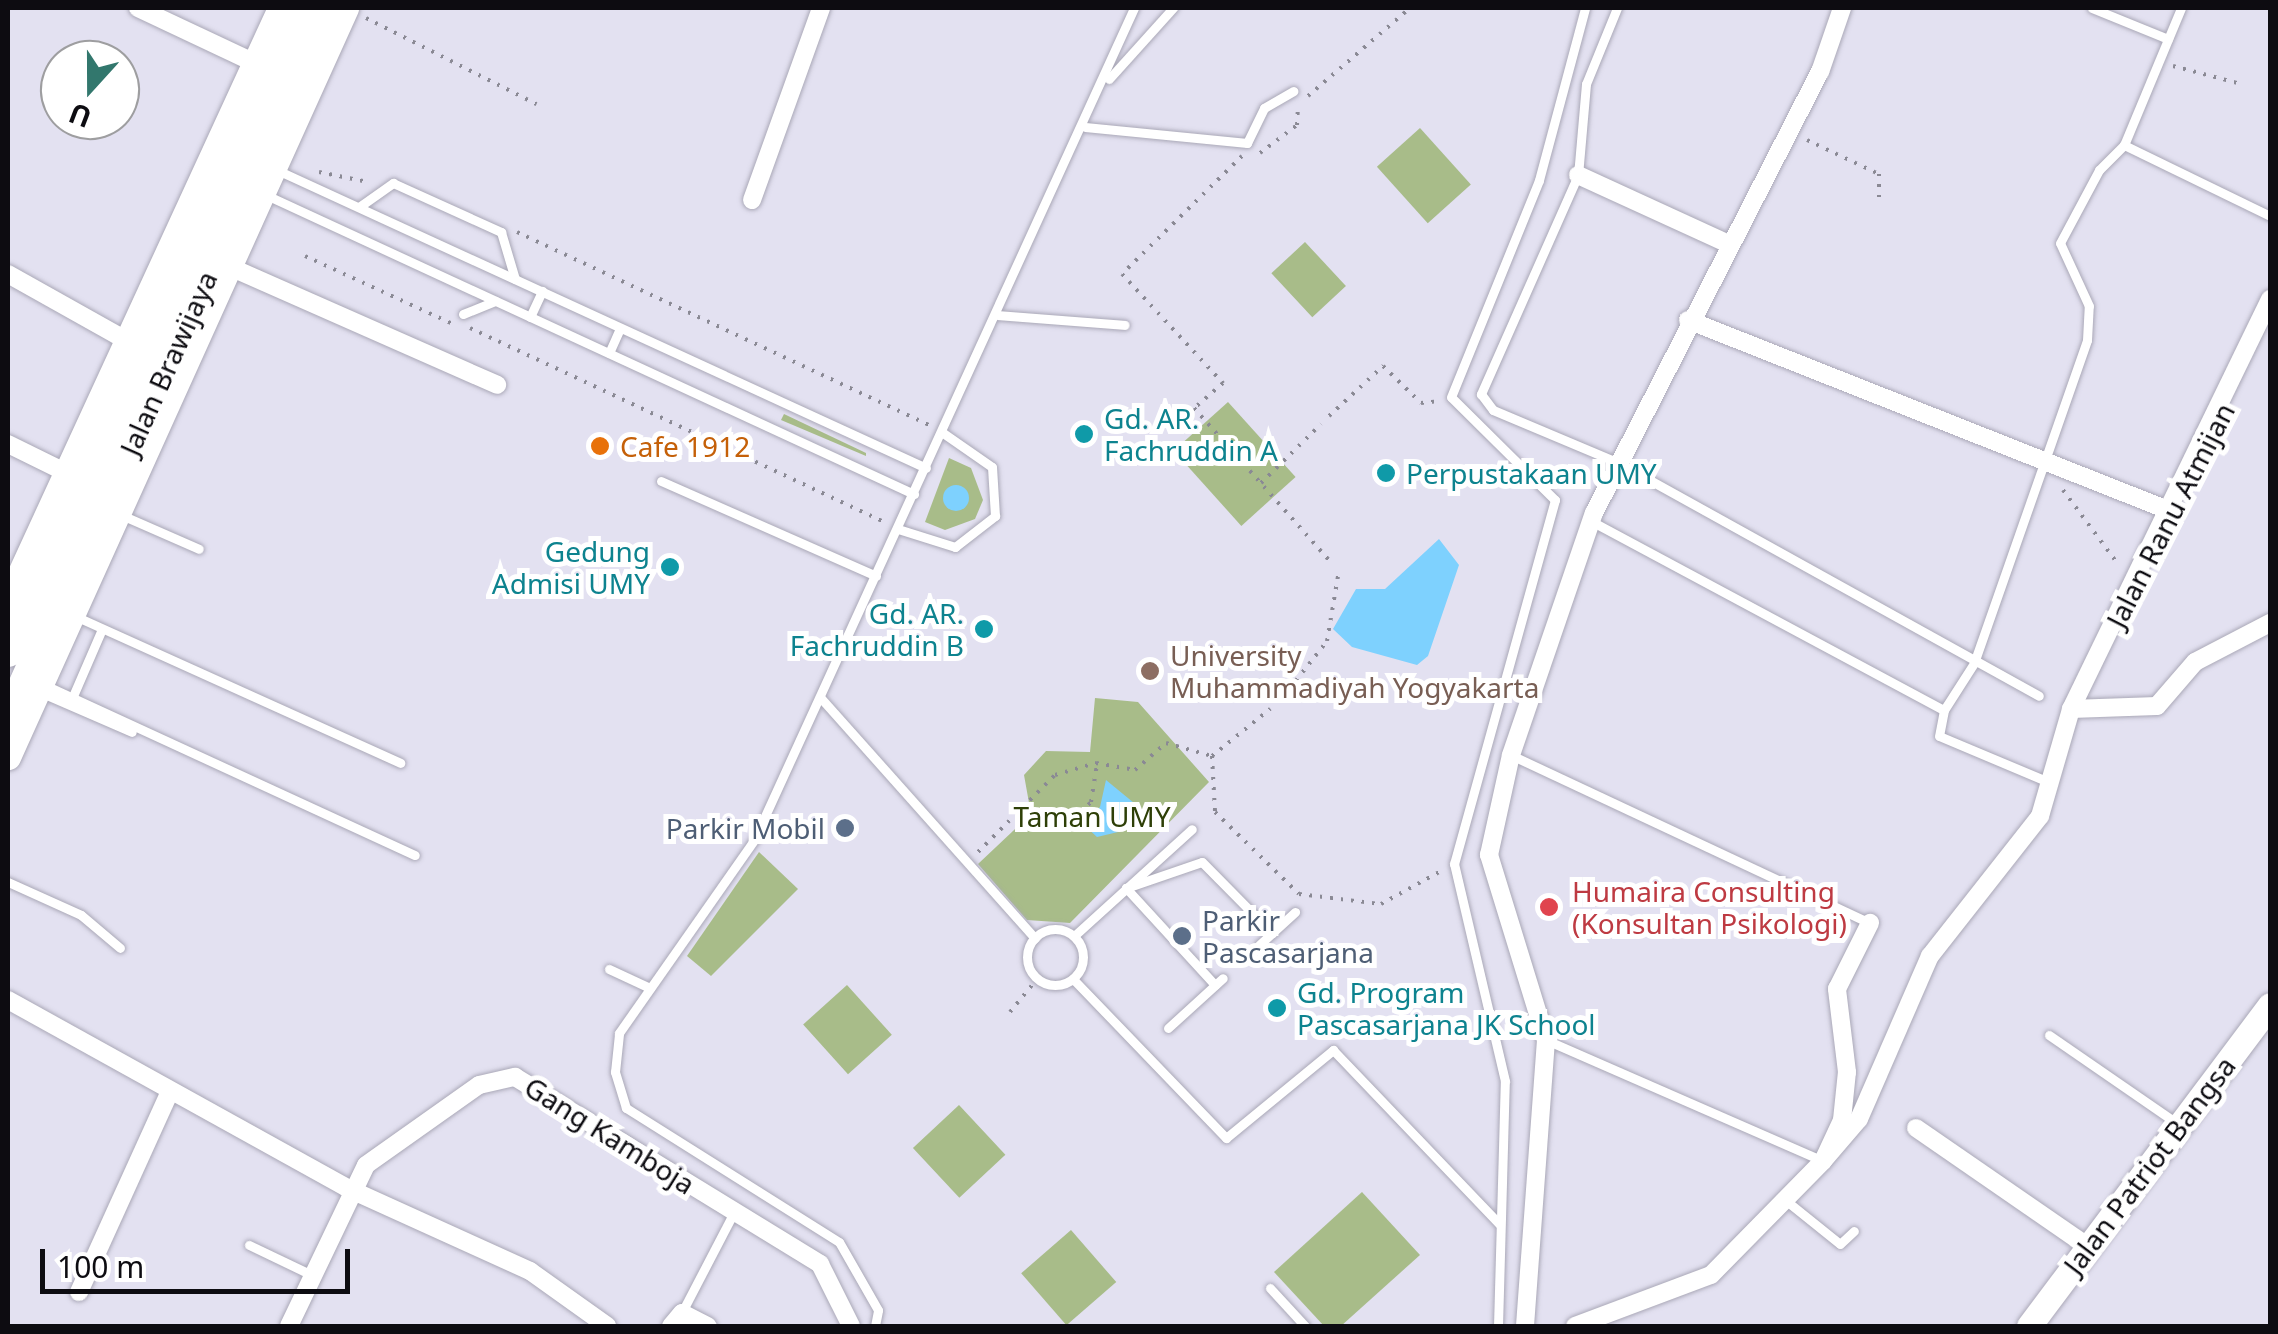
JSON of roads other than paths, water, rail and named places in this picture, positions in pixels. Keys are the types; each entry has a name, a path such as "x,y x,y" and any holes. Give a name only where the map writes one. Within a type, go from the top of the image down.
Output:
{"highway":[{"name":"Jalan Brawijaya","path":"8,652 301,8"},
{"name":"Jalan Brawijaya","path":"8,719 328,8"}],"street":[{"path":"138,8 255,64"},
{"path":"8,599 280,8"},
{"path":"8,757 230,266 264,194 283,172 346,8"},
{"path":"752,200 821,8"},
{"path":"1525,1326 1546,1040 1488,856 1511,755 1591,521 1688,320 1790,132 1842,8"},
{"path":"1578,175 1729,244"},
{"path":"230,266 496,386"},
{"path":"8,274 129,342"},
{"name":"Jalan Ranu Atmijan","path":"1824,1161 1881,1077 1930,956 2040,816 2053,784 2071,709 2173,512 2270,299"},
{"path":"1688,320 2173,512"},
{"path":"8,444 65,472"},
{"path":"2071,709 2156,706 2195,662 2270,622"},
{"path":"1575,1326 1711,1275 1788,1203 1824,1161 1842,1120 1847,1072 1838,988 1870,923"},
{"path":"8,1000 347,1188 530,1271 607,1326"},
{"name":"Jalan Patriot Bangsa","path":"2029,1326 2270,1004"},
{"name":"Gang Kamboja","path":"347,1188 479,1085 515,1076 830,1272 852,1326"},
{"path":"79,1292 170,1091"},
{"path":"1916,1128 2088,1246"},
{"path":"290,1326 347,1188"},
{"path":"676,1320 708,1326"}],"lane":[{"path":"874,1326 878,1310 840,1242 622,1102 620,1034 754,840 1085,127 1134,8"},
{"path":"1104,84 1174,8"},
{"path":"1498,1326 1505,1081 1454,864 1555,500 1451,400 1541,174 1583,12 1572,8"},
{"path":"1617,8 1586,84 1578,175 1481,394 1493,410 1619,463 2039,696"},
{"path":"2092,8 2168,39"},
{"path":"2053,784 1939,736 1944,710 1974,663 2086,340 2090,306 2060,243 2099,170 2124,145 2181,8"},
{"path":"1085,127 1247,143 1264,108 1294,91"},
{"path":"2124,145 2270,216"},
{"path":"283,172 926,468"},
{"path":"359,207 391,182 501,232 515,279"},
{"path":"264,194 914,494"},
{"path":"530,317 542,292"},
{"path":"463,314 496,301"},
{"path":"998,314 1125,324"},
{"path":"609,353 620,328"},
{"path":"898,528 955,547 995,516 992,467 942,433"},
{"path":"661,480 876,576"},
{"path":"119,514 199,549"},
{"path":"1591,521 1944,710"},
{"path":"72,614 400,764"},
{"path":"73,696 102,629"},
{"path":"40,687 73,696 415,855"},
{"path":"40,687 132,732"},
{"path":"820,697 1035,938"},
{"path":"1511,755 1870,923"},
{"path":"1074,936 1192,829"},
{"path":"1126,888 1202,862 1272,933"},
{"path":"8,882 81,915 120,948"},
{"path":"1126,888 1219,982 1168,1028"},
{"path":"1259,945 1295,912"},
{"path":"1074,936 1054,929 1035,938 1027,963 1037,978 1073,979 1226,1138 1333,1050 1500,1225"},
{"path":"1073,979 1082,965 1074,936"},
{"path":"609,969 650,988"},
{"path":"2049,1036 2180,1126"},
{"path":"1546,1040 1824,1161"},
{"path":"1788,1203 1840,1244 1854,1231"},
{"path":"676,1320 734,1212"},
{"path":"250,1245 312,1275"},
{"path":"1270,1288 1304,1326"}],"water":[{"path":"956,485 965,489 969,498 965,507 956,511 947,507 943,498 947,489"},
{"path":"1439,539 1459,565 1428,656 1417,665 1352,647 1333,629 1356,589 1385,589"},
{"path":"1106,780 1134,803 1118,832 1097,837 1082,823 1100,807"}],"place":[{"name":"Gd. AR. Fachruddin A","path":"1084,434"},
{"name":"Cafe 1912","path":"600,446"},
{"name":"Perpustakaan UMY","path":"1386,473"},
{"name":"Gedung Admisi UMY","path":"670,567"},
{"name":"Gd. AR. Fachruddin B","path":"984,629"},
{"name":"University Muhammadiyah Yogyakarta","path":"1150,671"},
{"name":"Parkir Mobil","path":"845,828"},
{"name":"Humaira Consulting (Konsultan Psikologi)","path":"1549,907"},
{"name":"Parkir Pascasarjana","path":"1182,936"},
{"name":"Gd. Program Pascasarjana JK School","path":"1277,1008"}],"park label":[{"name":"Taman UMY","path":"1092,816"}]}
